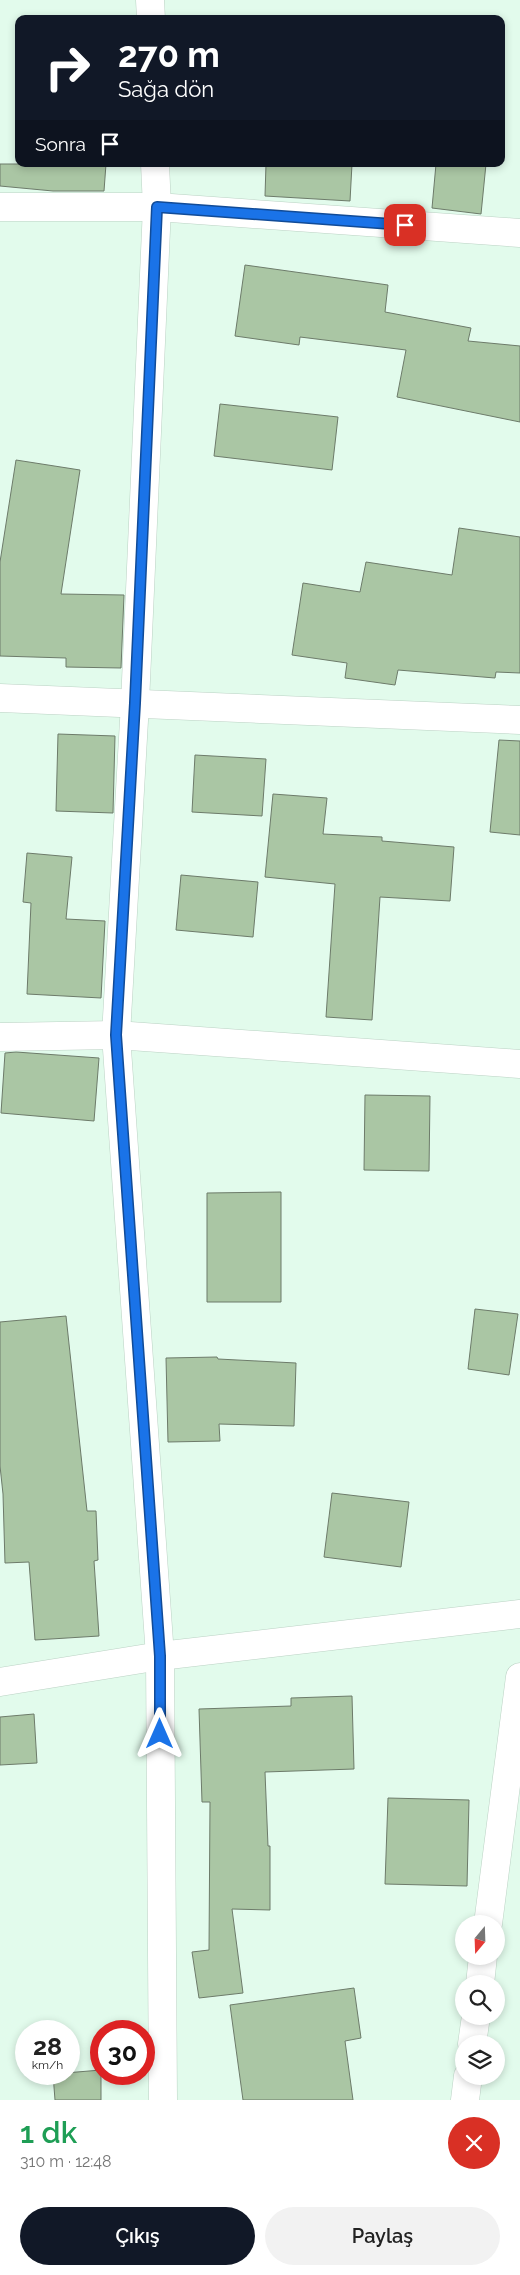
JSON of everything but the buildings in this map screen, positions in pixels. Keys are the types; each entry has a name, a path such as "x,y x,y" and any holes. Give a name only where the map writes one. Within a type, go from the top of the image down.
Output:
{"street":[{"path":"150,0 151,15"},
{"path":"156,167 157,207 135,703 116,1035 160,1656 163,2100"},
{"path":"0,207 157,207 520,233"},
{"path":"0,698 520,720"},
{"path":"0,1037 116,1035 520,1064"},
{"path":"0,1682 160,1656 520,1614"},
{"path":"489,1915 520,1677"},
{"path":"465,2100 467,2085"}],"route":[{"path":"160,1734 160,1656 116,1035 135,703 157,207 405,225"}]}
